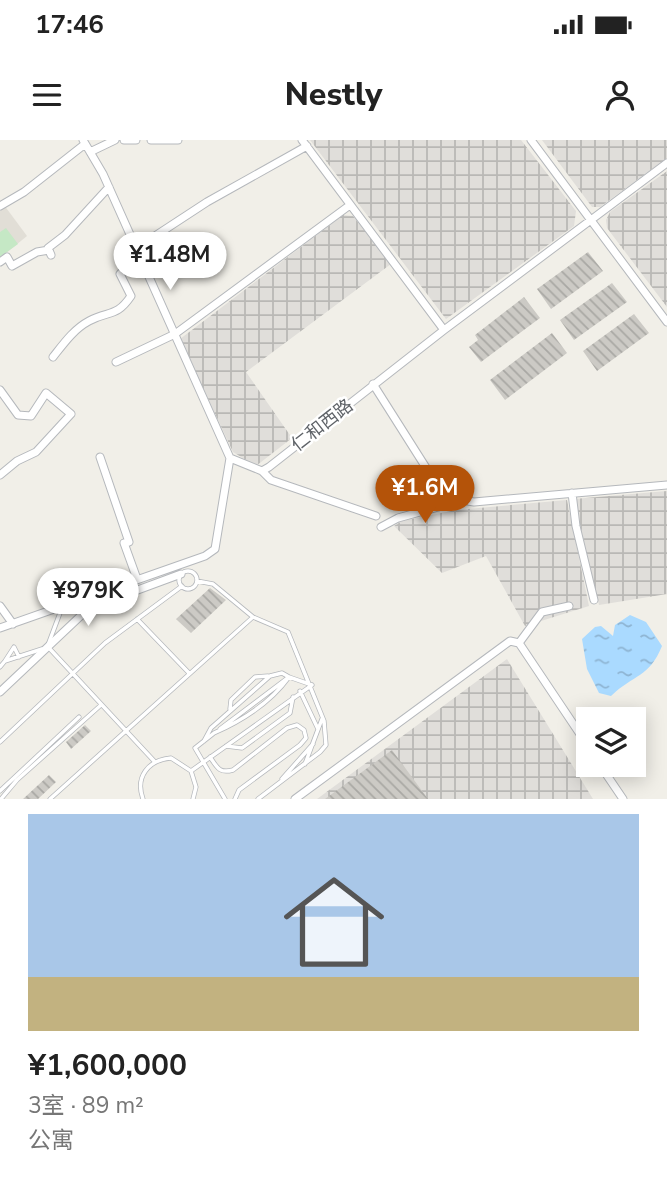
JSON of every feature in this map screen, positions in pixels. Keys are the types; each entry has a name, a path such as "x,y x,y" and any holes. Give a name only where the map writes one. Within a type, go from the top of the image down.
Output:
{"street":[{"path":"90,152 115,140"},
{"path":"124,140 136,140"},
{"path":"151,140 178,140"},
{"path":"531,140 667,322"},
{"path":"0,205 24,192 84,142 109,187 230,458 215,549 205,556 0,628"},
{"path":"134,245 152,238 304,143 444,330"},
{"name":"仁和西路","path":"262,471 667,163"},
{"path":"0,262 6,257 12,266 37,252 50,253 109,187"},
{"path":"116,362 175,334 350,205"},
{"path":"53,357 72,333 88,322 123,308 131,296 120,274 139,256"},
{"path":"373,384 437,485 449,498 461,501"},
{"path":"0,390 18,415 31,416 46,393 71,414 36,452 17,461 0,475"},
{"path":"100,457 129,542 124,544 137,579"},
{"path":"230,458 262,471 271,480 376,516"},
{"path":"381,527 398,518 461,501 667,485"},
{"path":"572,493 594,600"},
{"path":"0,692 89,608 181,574"},
{"path":"0,606 13,624"},
{"path":"519,643 542,612 569,606"},
{"path":"295,799 510,641 519,643 576,728"},
{"path":"608,777 623,799"}],"lane":[{"path":"182,586 181,574 192,571 197,581"},
{"path":"0,742 137,619 182,586 192,588 197,581"},
{"path":"197,581 214,583 253,617 288,632 323,717 326,745 258,799"},
{"path":"5,662 47,647 60,613"},
{"path":"50,799 253,617"},
{"path":"137,619 190,674"},
{"path":"47,647 155,762"},
{"path":"0,667 15,648 19,657"},
{"path":"230,711 231,700 255,677 282,673 312,685"},
{"path":"204,741 211,728 270,676"},
{"path":"225,799 195,748 289,677"},
{"path":"191,771 312,685"},
{"path":"300,691 318,729"},
{"path":"225,746 242,748 281,720 290,713 293,696"},
{"path":"1,799 17,780 101,705"},
{"path":"0,791 79,717"},
{"path":"305,764 323,717"},
{"path":"210,757 219,770 233,770 287,728 297,726 304,730 306,738 300,745 239,790 234,799"},
{"path":"280,782 313,744"},
{"path":"143,799 140,783 143,775 155,762 171,758 191,771 196,787 193,799"}],"shaded area":[{"path":"310,140 521,140 576,211 574,226 446,319"},
{"path":"542,140 667,140 667,158 600,207 592,207"},
{"path":"667,171 667,307 607,228 606,220 610,212"},
{"path":"4,205 27,236 0,258 0,209"},
{"path":"343,215 353,216 391,264 246,372 292,438 256,466 233,452 180,339"},
{"path":"667,491 667,594 599,605 574,499"},
{"path":"567,500 589,606 525,626 486,556 442,573 394,526 402,521 456,510"},
{"path":"507,659 576,771 576,777 579,777 593,799 317,799"}],"green space":[{"path":"6,228 18,244 0,257 0,232"}],"water":[{"path":"630,615 646,622 662,646 652,664 640,675 611,696 599,693 587,669 582,639 595,627 601,626 613,636 615,625"}],"building":[{"path":"588,252 603,271 551,309 537,289"},
{"path":"612,283 627,302 574,340 560,320"},
{"path":"524,297 540,318 481,362 469,347 478,340 475,335"},
{"path":"634,314 649,333 597,371 583,351"},
{"path":"552,333 567,353 505,400 490,380"},
{"path":"210,588 226,600 191,633 176,619"},
{"path":"85,725 91,731 71,749 66,742"},
{"path":"392,750 428,799 325,799"},
{"path":"49,775 56,782 38,799 23,799"}]}
